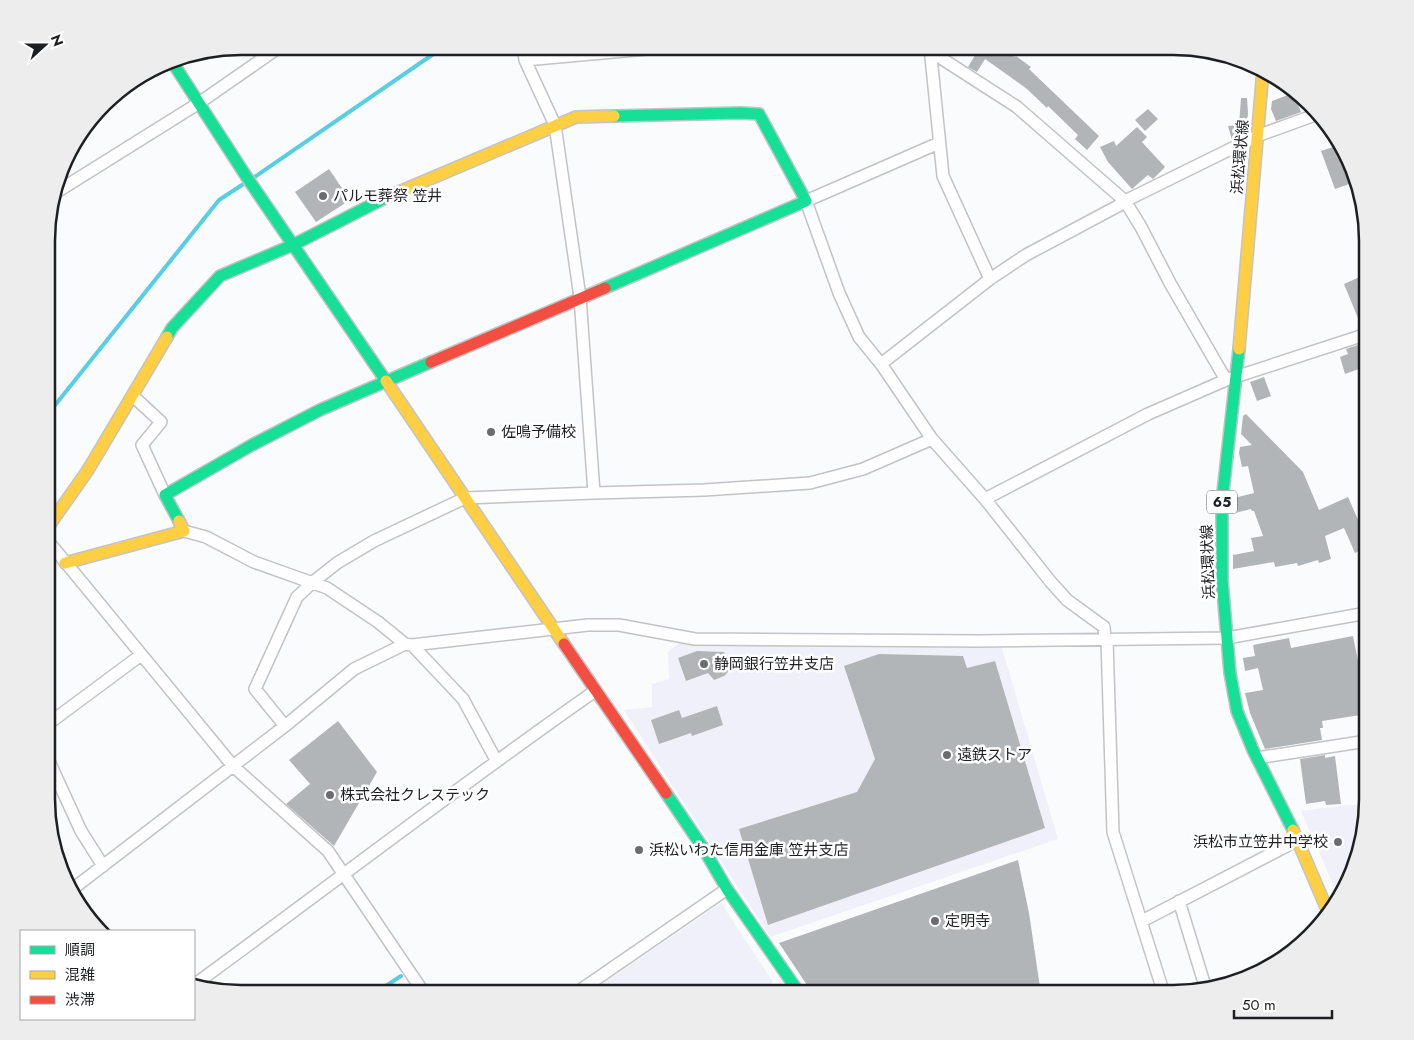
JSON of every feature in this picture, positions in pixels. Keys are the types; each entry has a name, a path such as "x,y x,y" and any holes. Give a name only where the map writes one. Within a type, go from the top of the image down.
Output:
{"street":[{"path":"63,188 199,103 268,55"},
{"path":"524,55 524,60 555,125 580,297 594,493"},
{"path":"524,60 580,55"},
{"path":"931,55 942,176 990,279"},
{"path":"939,55 1017,107 1125,201 1141,227 1170,283 1232,378"},
{"path":"176,67 248,180 466,498 703,848 727,889 794,985"},
{"name":"浜松環状線","path":"1262,78 1232,378 1222,501 1222,580 1230,673 1237,711 1257,758 1298,840 1325,906"},
{"path":"55,517 88,470 172,328 220,276 293,245 392,195 576,117 759,114 806,201 839,293 859,337 881,364 932,438 986,499 1050,581 1067,600 1104,627 1113,832 1161,985"},
{"path":"881,364 990,279 1026,255 1125,201 1257,136 1311,116"},
{"path":"165,495 252,445 320,410 939,143"},
{"path":"986,499 1148,414 1232,378 1359,337"},
{"path":"133,396 161,422 142,445 184,531"},
{"path":"285,726 255,689 297,598 313,582 337,563 374,541 466,498 704,490 810,484 863,469 932,438"},
{"path":"65,563 184,531 206,537 254,562 313,582 343,597 408,645 463,699 496,760"},
{"path":"55,550 233,766 328,851 419,985"},
{"path":"77,886 285,726 354,669 408,645 588,625 619,625 695,639 979,641 1227,638 1359,615"},
{"path":"55,719 141,655"},
{"path":"200,980 496,760 595,691"},
{"path":"1257,758 1359,742"},
{"path":"55,774 81,831 103,866"},
{"path":"1142,921 1298,840"},
{"path":"589,985 727,889"},
{"path":"1179,901 1204,982"}],"shaded area":[{"path":"679,643 1002,648 1058,839 770,937 624,710 652,707 652,684 669,679 668,652"},
{"name":"浜松市立笠井中学校","path":"1359,805 1353,847 1335,890 1301,811"},
{"path":"721,903 773,982 769,985 601,985"}],"building":[{"path":"975,55 1016,56 1031,67 1029,69 1099,136 1087,150 1075,139 1078,135 1048,106 1047,108 1027,89 985,59 977,72 968,67"},
{"path":"1288,95 1297,102 1301,112 1276,121 1271,109 1272,101"},
{"path":"1241,98 1247,98 1246,133 1232,140 1228,126 1239,125"},
{"path":"1148,109 1158,119 1145,131 1135,120"},
{"path":"1137,127 1147,137 1142,142 1165,167 1153,179 1148,175 1132,189 1108,162 1100,147 1114,141 1116,146"},
{"path":"1333,147 1350,184 1335,189 1321,151"},
{"name":"パルモ葬祭 笠井","path":"329,169 350,200 316,222 295,192"},
{"path":"1359,277 1359,321 1344,284"},
{"path":"1359,345 1359,369 1345,374 1340,357 1348,354 1346,349"},
{"path":"1264,377 1271,396 1257,401 1250,382"},
{"path":"1246,414 1303,472 1319,510 1348,497 1359,522 1359,551 1355,553 1344,528 1325,536 1331,559 1319,563 1318,560 1298,566 1297,563 1275,567 1274,562 1233,569 1233,555 1254,551 1251,538 1263,536 1254,511 1251,509 1235,513 1233,505 1234,498 1254,493 1248,466 1242,467 1239,453 1240,447 1252,445 1241,434 1243,416"},
{"path":"1353,636 1359,666 1359,715 1322,721 1323,728 1320,728 1322,740 1265,749 1250,713 1245,693 1263,690 1258,668 1245,671 1243,658 1255,656 1253,645 1289,638 1291,648"},
{"name":"静岡銀行笠井支店","path":"697,651 724,652 730,670 724,676 714,680 708,673 686,681 678,658"},
{"path":"879,654 963,656 967,668 995,661 1045,828 768,925 739,829 857,792 875,759 844,666"},
{"path":"717,706 723,725 692,736 691,733 659,744 651,720 679,710 682,718"},
{"name":"株式会社クレステック","path":"338,721 377,772 334,846 286,804 310,784 289,760"},
{"path":"1325,755 1325,758 1335,756 1341,804 1326,805 1325,801 1306,804 1300,759"},
{"name":"定明寺","path":"1018,860 1029,913 1040,985 807,985 779,943"}],"waterway":[{"path":"253,178 432,55"},
{"path":"55,405 219,200 245,183"},
{"path":"387,985 401,976"}],"traffic: fast":[{"path":"176,67 246,176 386,381"},
{"path":"605,288 806,201 759,114 614,116"},
{"path":"167,337 172,328 220,276 293,245 387,197"},
{"path":"1239,349 1222,501 1222,580 1230,673 1237,711 1253,750 1293,830"},
{"path":"179,521 165,495 252,445 320,410 431,362"},
{"path":"666,793 703,848 727,889 794,985"}],"traffic: slow":[{"path":"1239,349 1262,78"},
{"path":"387,197 576,117 614,116"},
{"path":"55,517 88,470 167,337"},
{"path":"386,381 564,644"},
{"path":"65,563 184,531 179,521"},
{"path":"1293,830 1325,906"}],"traffic: jam":[{"path":"431,362 605,288"},
{"path":"564,644 666,793"}],"place":[{"name":"パルモ葬祭 笠井","path":"323,196"},
{"name":"佐鳴予備校","path":"491,432"},
{"name":"静岡銀行笠井支店","path":"704,664"},
{"name":"遠鉄ストア","path":"947,755"},
{"name":"株式会社クレステック","path":"330,795"},
{"name":"浜松市立笠井中学校","path":"1338,842"},
{"name":"浜松いわた信用金庫 笠井支店","path":"639,850"},
{"name":"定明寺","path":"935,921"}]}
